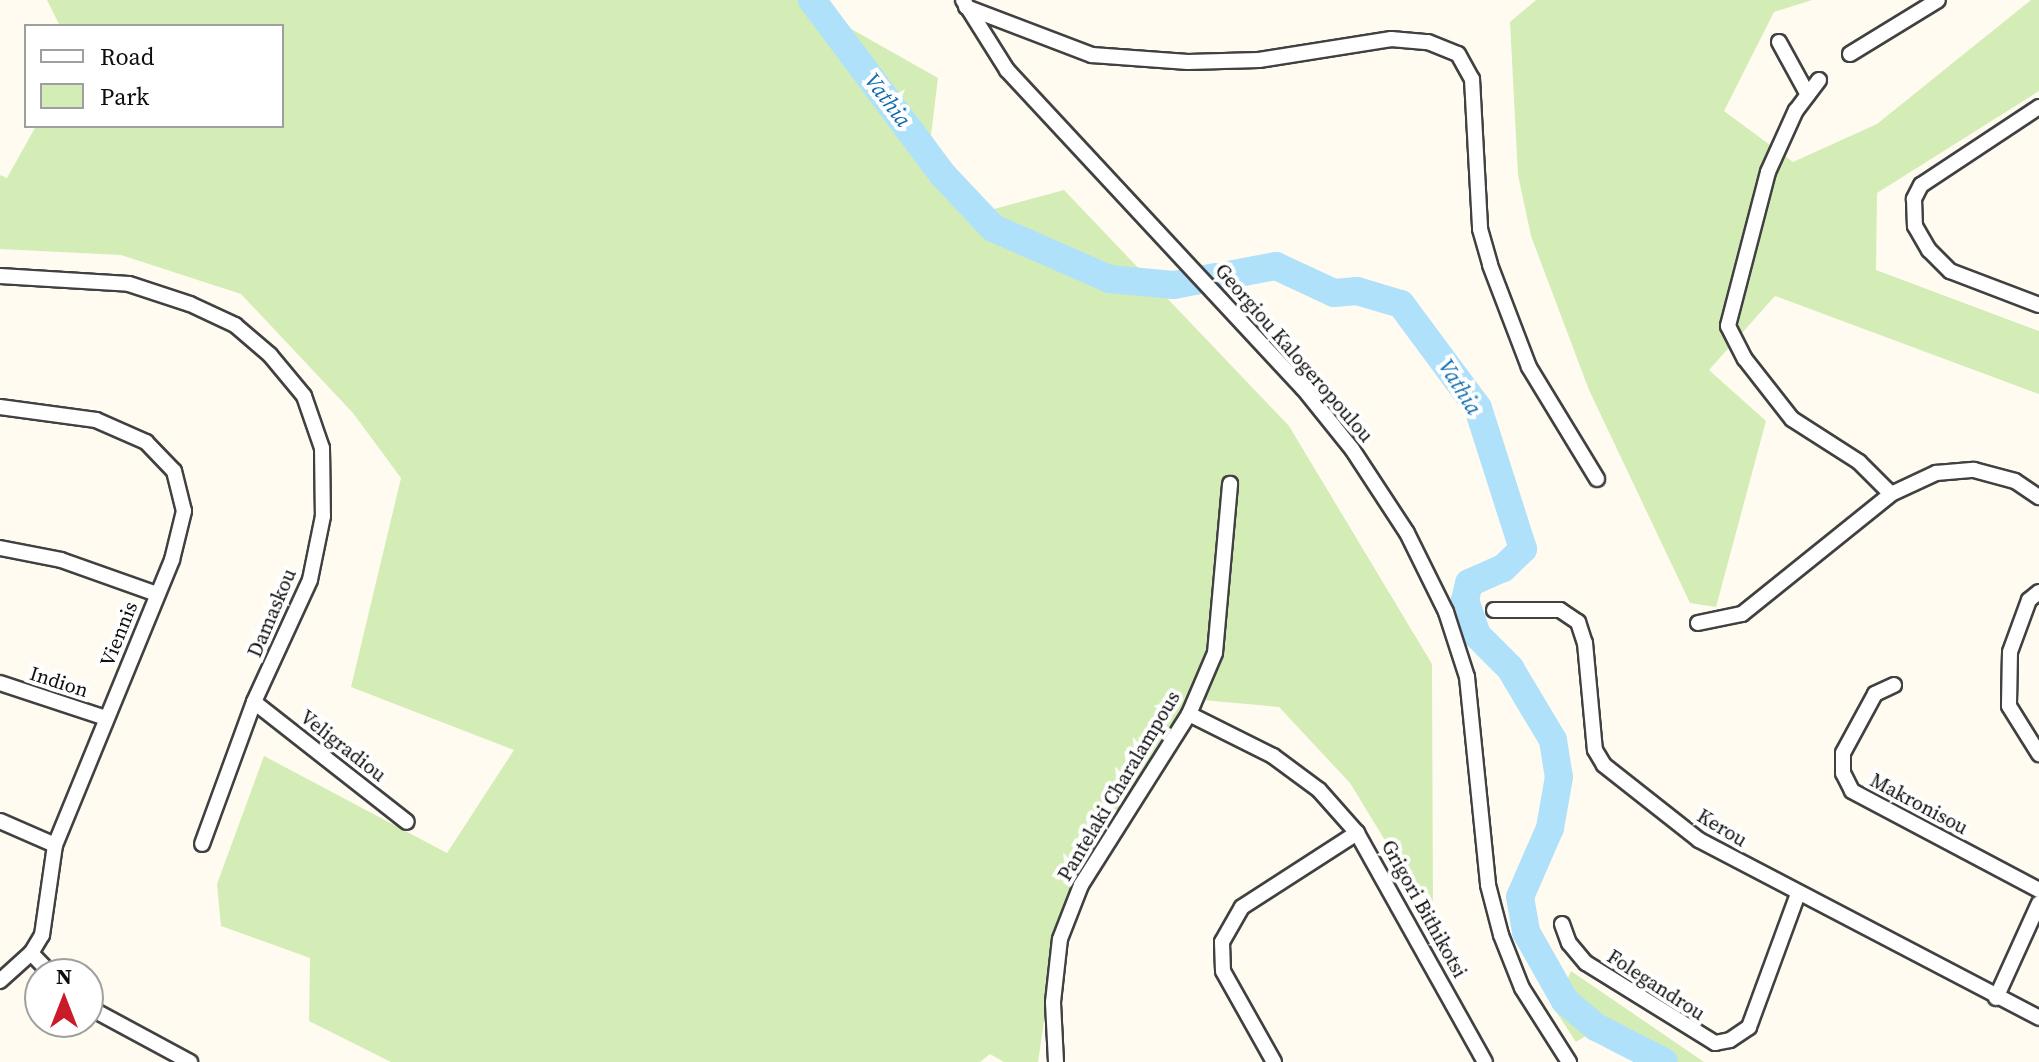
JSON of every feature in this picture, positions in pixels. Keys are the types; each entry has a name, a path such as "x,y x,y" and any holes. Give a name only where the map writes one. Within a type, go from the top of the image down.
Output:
{"street":[{"path":"1850,54 1938,0"},
{"path":"964,4 1092,55 1188,62 1259,60 1391,39 1428,42 1458,54 1472,79 1480,229 1490,265 1529,367 1597,479"},
{"name":"Georgiou Kalogeropoulou","path":"964,4 1007,70 1212,287 1352,449 1407,533 1446,612 1476,726 1488,885 1501,935 1522,988 1569,1062"},
{"path":"1779,42 1808,95"},
{"path":"1819,80 1768,172 1728,326 1745,359 1792,419 1859,462 1891,494"},
{"path":"2039,107 1921,185 1914,199 1915,226 1950,271 2039,305"},
{"name":"Damaskou","path":"0,276 129,284 190,304 235,325 270,355 304,396 322,448 323,516 310,580 254,702 202,844"},
{"name":"Viennis","path":"0,407 96,420 146,442 174,471 184,511 157,594 55,845 42,935 31,953 0,981"},
{"path":"1698,623 1742,614 1891,494 1936,473 1974,470 2015,481 2039,497"},
{"name":"Pantelaki Charalampous","path":"1056,1062 1053,1002 1060,939 1081,885 1189,714 1215,653 1230,484"},
{"path":"0,548 61,560 157,594"},
{"path":"2039,592 2029,600 2010,652 2009,706 2039,754"},
{"name":"Kerou","path":"1494,610 1560,610 1578,622 1585,643 1595,750 1604,765 1699,840 2039,1018"},
{"name":"Indion","path":"0,683 106,718"},
{"name":"Makronisou","path":"1894,685 1875,694 1843,753 1843,773 1852,791 2039,890"},
{"name":"Veligradiou","path":"254,702 407,822"},
{"name":"Grigori Bithikotsi","path":"1189,714 1273,756 1319,790 1357,833 1485,1062"},
{"path":"0,821 55,845"},
{"path":"1274,1062 1223,971 1222,942 1242,907 1357,833"},
{"name":"Folegandrou","path":"1562,924 1569,943 1586,963 1701,1039 1715,1043 1730,1040 1749,1027 1798,894"},
{"path":"1996,998 2039,903"},
{"path":"31,953 36,958"},
{"path":"104,1016 190,1062"}],"green space":[{"path":"47,0 800,0 938,78 931,135 983,212 1064,190 1289,426 1432,664 1433,919 1350,783 1279,707 1191,699 1059,919 1038,1062 1004,1062 990,1054 980,1062 391,1062 309,1021 310,958 221,926 217,884 264,756 447,853 514,750 351,687 401,478 353,413 241,294 121,255 0,249 0,175 7,178 35,128 284,128 284,24 59,24"},
{"path":"1536,0 1812,0 1774,12 1724,111 1793,162 1877,124 2031,0 2039,0 2039,91 1877,193 1876,270 2039,331 2039,394 1775,296 1709,370 1766,421 1716,607 1690,603 1589,390 1531,236 1518,175 1510,22"},
{"path":"1571,971 1704,1062 1652,1062 1606,1023 1576,1042 1555,1010"}],"waterway":[{"name":"Vathia","path":"812,0 943,175 993,228 1109,279 1174,285 1215,277"},
{"name":"Vathia","path":"1228,275 1276,266 1334,293 1357,291 1401,304 1478,408 1523,549 1503,568 1469,583 1465,600 1477,635 1510,668 1553,740 1559,777 1550,828 1520,897 1526,932 1565,1001 1596,1027 1664,1062"},
{"name":"Vathia","path":"1215,277 1228,275"}]}
